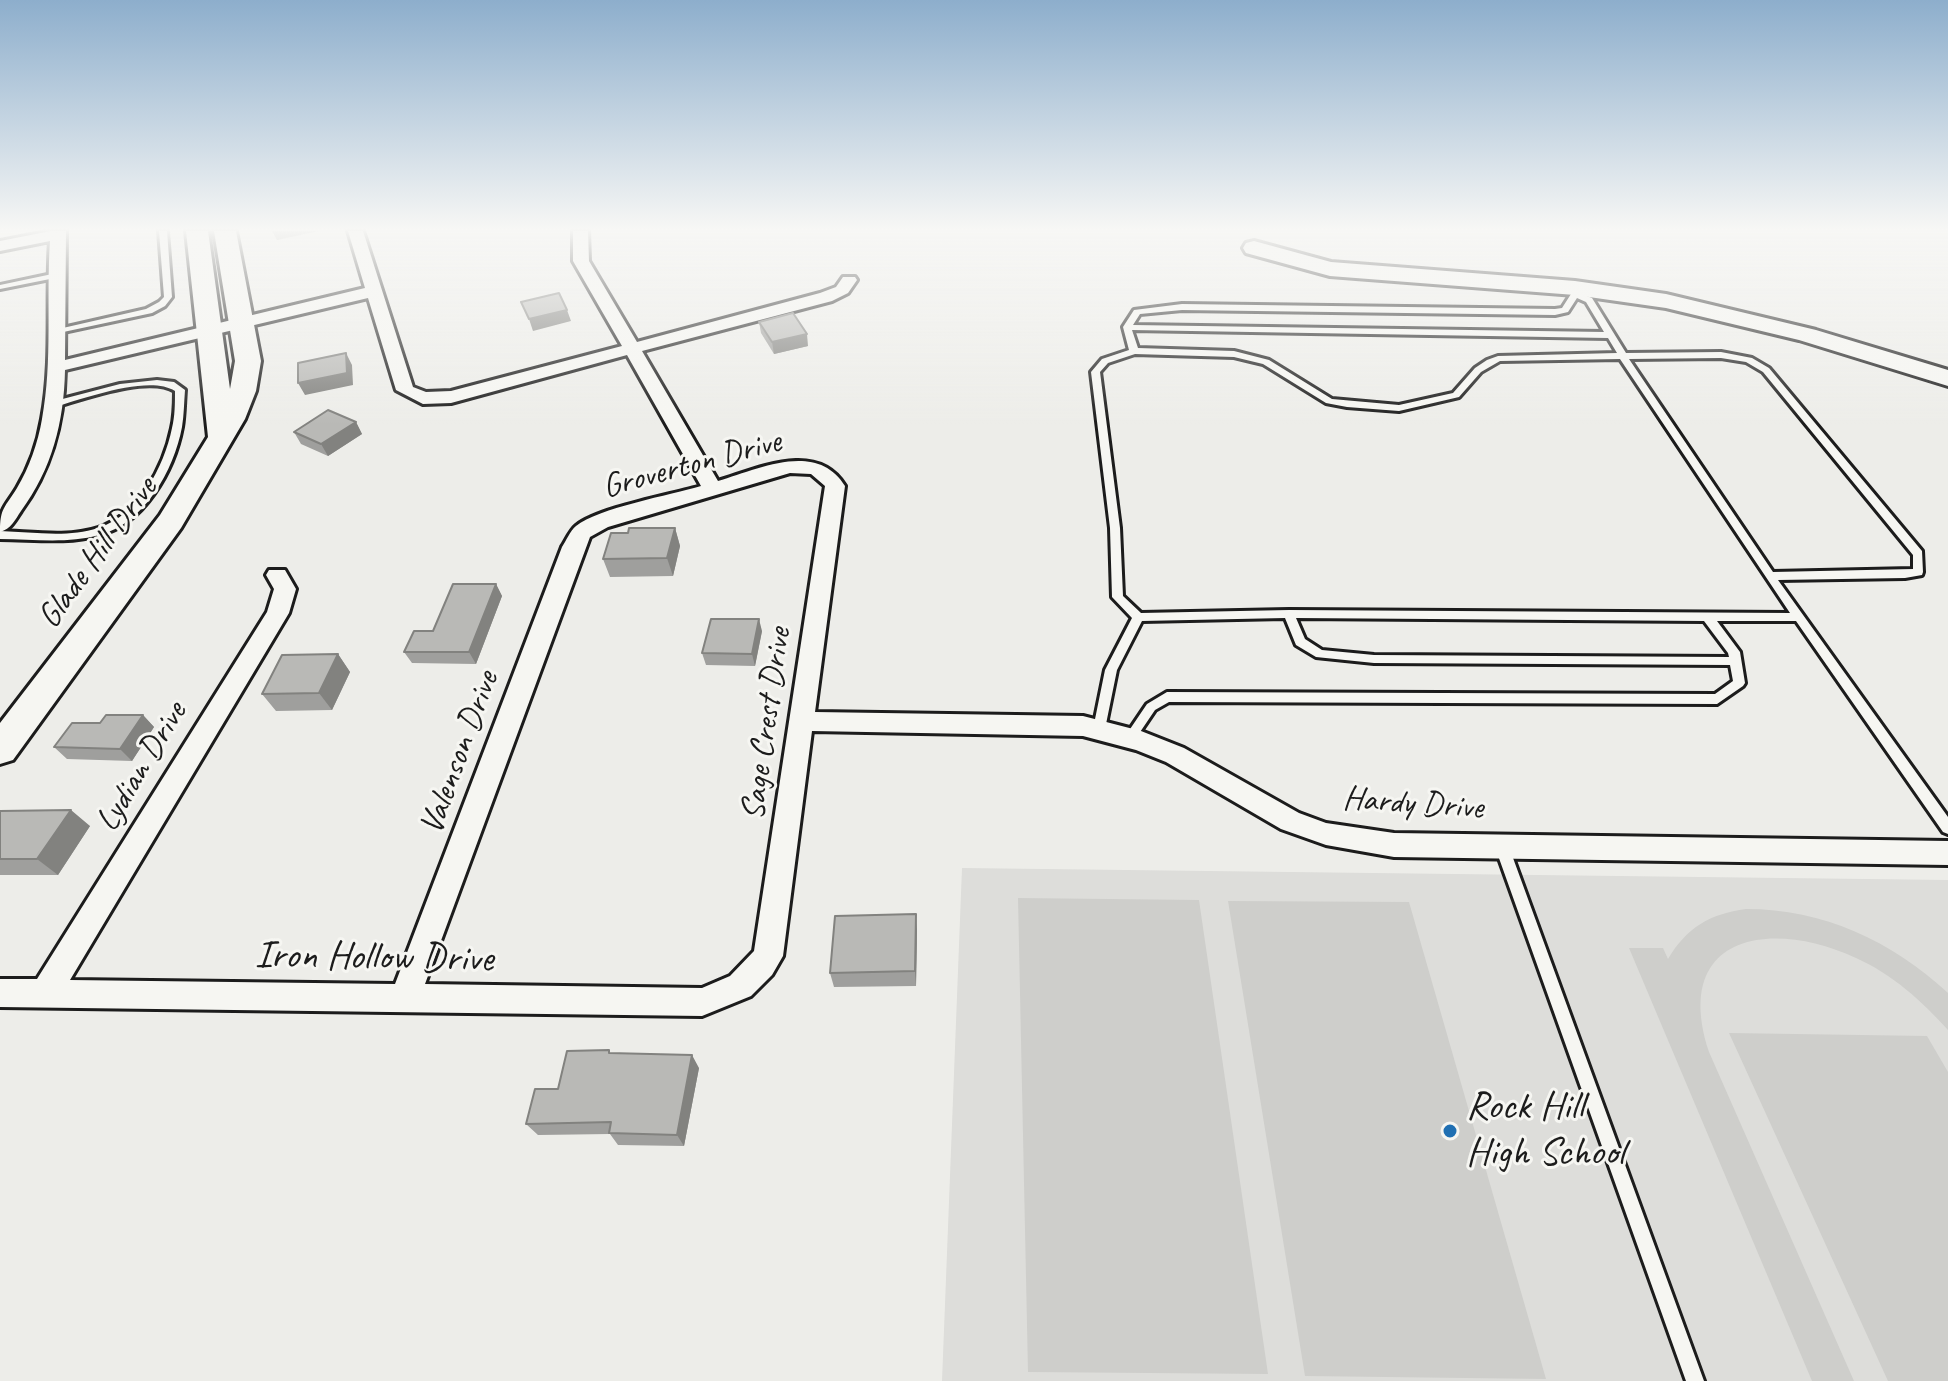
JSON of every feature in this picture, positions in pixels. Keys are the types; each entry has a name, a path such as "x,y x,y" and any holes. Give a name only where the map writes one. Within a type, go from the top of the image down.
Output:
{"street":[{"path":"0,525 34,479 51,436 57,367 57,295"},
{"path":"205,295 217,380 220,435"},
{"name":"Glade Hill Drive","path":"0,750 171,521 232,419 248,361 236,295"},
{"path":"57,367 356,295"},
{"path":"376,295 405,390 423,398 451,397 830,295"},
{"path":"601,295 713,489"},
{"path":"1615,295 1666,301 1807,335 1948,378"},
{"name":"Groverton Drive","path":"582,532 601,522 789,467 821,470"},
{"name":"Sage Crest Drive","path":"744,985 768,956 835,486 830,476 821,470"},
{"name":"Valenson Drive","path":"405,998 573,547 582,532"},
{"name":"Lydian Drive","path":"45,994 278,613 285,589 277,575"},
{"name":"Hardy Drive","path":"802,721 1050,723 1099,729 1175,755 1290,821 1326,834 1394,845 1948,853"},
{"name":"Iron Hollow Drive","path":"0,993 702,1002 725,996 744,985"}],"lane":[{"path":"57,332 149,311 162,304 168,295"},
{"path":"1134,351 1127,327 1137,312 1182,307 1555,312 1565,310 1573,295"},
{"path":"1582,295 1589,300 1770,576 1948,828"},
{"path":"1127,327 1612,335"},
{"path":"1770,576 1905,574 1918,572 1918,554 1867,488 1766,370 1749,360 1721,355 1557,355 1489,359 1456,395 1399,408 1329,401 1266,362 1234,354 1134,351 1105,361 1095,372 1115,528 1118,597 1138,617 1289,614 1799,617"},
{"path":"0,535 87,534 109,529 128,518 154,482 169,452 177,430 180,390 170,381 151,381 54,404"},
{"path":"1289,614 1300,642 1320,654 1374,659 1735,661"},
{"path":"1130,738 1151,707 1167,697 1717,699 1739,683 1734,652 1707,616"},
{"path":"1099,729 1111,670 1138,617"},
{"path":"1502,847 1695,1381"}],"shaded area":[{"name":"Rock Hill High School","path":"962,868 1948,880 1948,1381 942,1381"},
{"path":"1018,898 1199,900 1268,1374 1028,1372"},
{"path":"1228,901 1409,902 1546,1379 1305,1376"},
{"path":"1746,909 1802,915 1855,932 1904,958 1948,993 1948,1030 1906,989 1869,964 1823,946 1791,939 1762,939 1736,946 1716,960 1704,982 1701,1013 1709,1052 1854,1381 1812,1381 1629,948 1663,948 1668,959 1683,938 1701,924 1721,914"},
{"path":"1729,1033 1927,1036 1948,1072 1948,1381 1888,1381"}],"building":[{"path":"560,295 567,310 529,319 521,302"},
{"path":"793,313 807,334 772,342 759,322"},
{"path":"346,353 347,373 298,383 298,363"},
{"path":"328,410 356,422 321,444 294,432"},
{"path":"629,528 675,528 667,558 603,559 611,533 628,533"},
{"path":"453,584 496,584 469,652 404,652 414,631 433,631"},
{"path":"711,619 759,619 752,654 702,653"},
{"path":"338,654 319,693 262,694 282,655"},
{"path":"106,715 143,715 120,749 54,747 72,723 100,723"},
{"path":"71,810 37,859 0,859 0,811"},
{"path":"916,914 915,971 830,973 835,916"},
{"path":"609,1050 609,1053 692,1055 677,1135 609,1133 611,1122 526,1124 535,1089 558,1089 567,1051"}],"place":[{"name":"Rock Hill High School","path":"1450,1131"}]}
